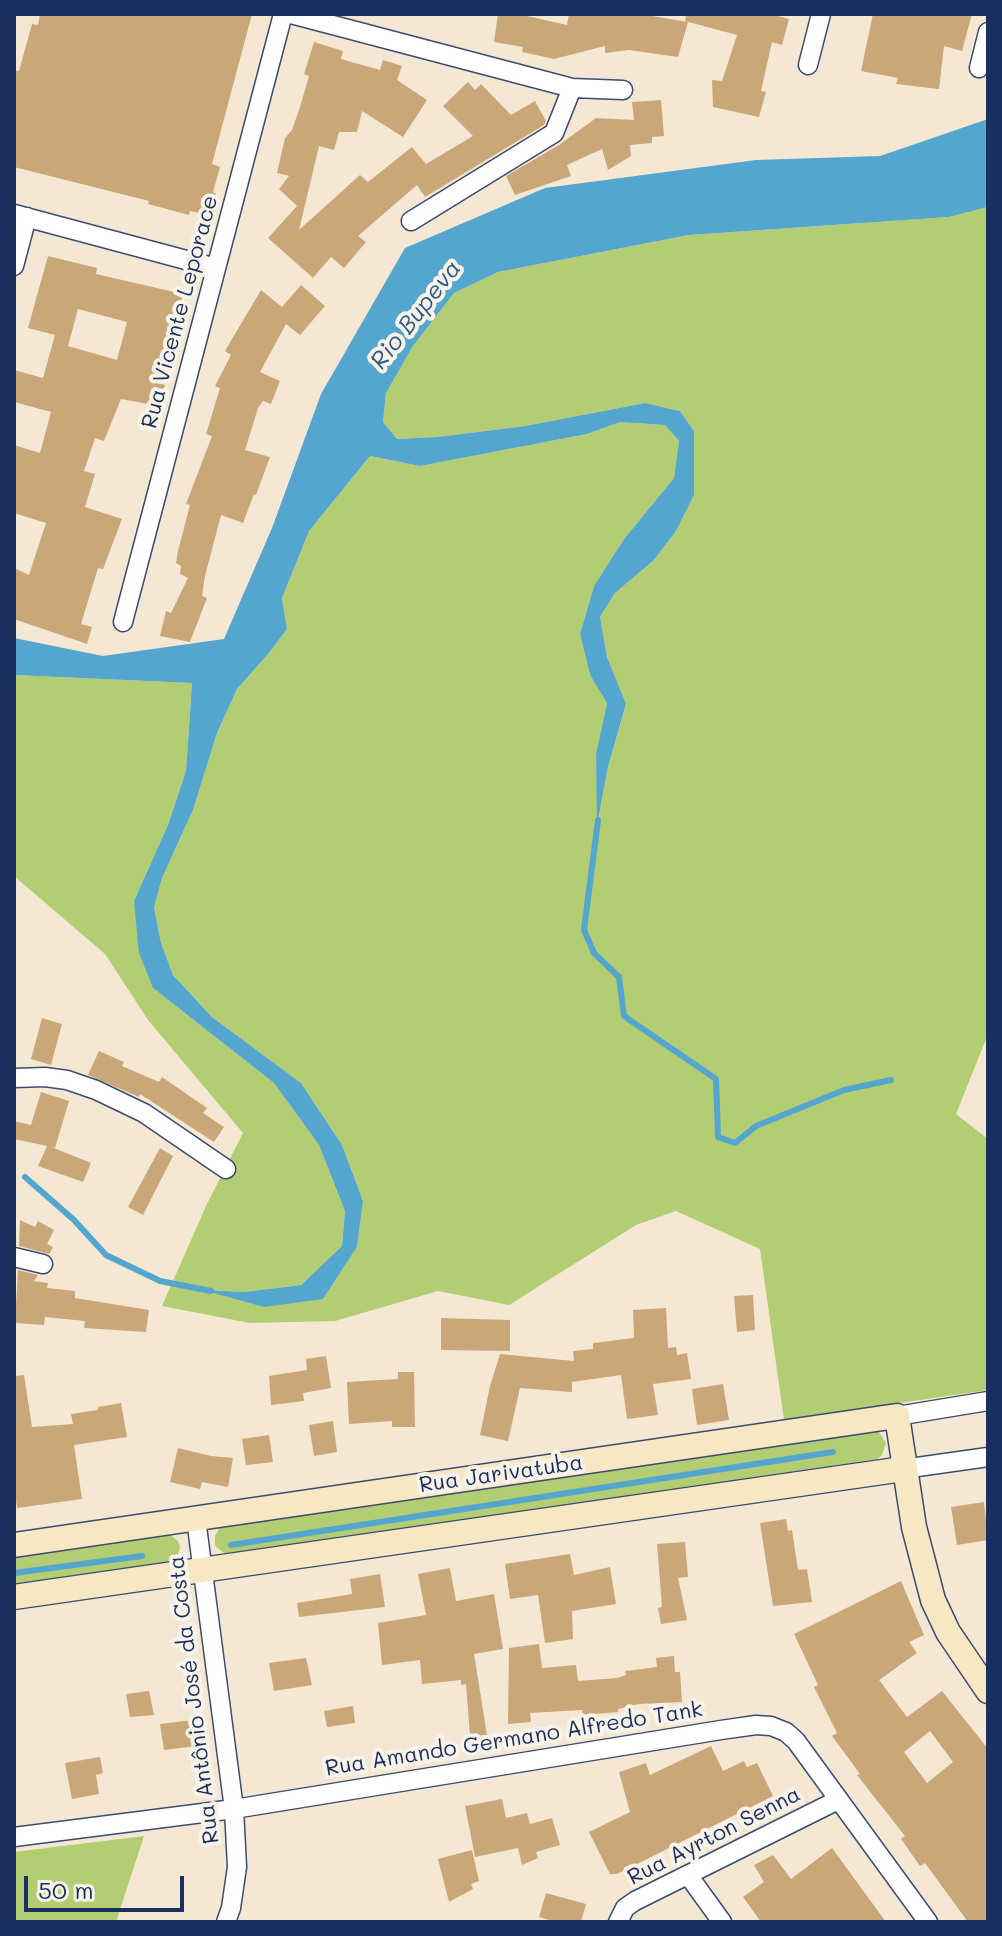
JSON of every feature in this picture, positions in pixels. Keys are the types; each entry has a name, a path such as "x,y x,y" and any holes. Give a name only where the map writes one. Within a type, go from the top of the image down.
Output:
{"street":[{"name":"Rua Vicente Leporace","path":"123,622 283,14"},
{"path":"291,14 572,88 623,90"},
{"path":"808,65 821,14"},
{"path":"979,68 988,32"},
{"path":"411,221 554,133 572,88"},
{"path":"14,266 20,216 216,268"},
{"path":"14,1078 45,1077 96,1090 144,1113 226,1169"},
{"path":"14,1257 43,1264"},
{"name":"Rua Jarivatuba","path":"14,1545 988,1401"},
{"path":"897,1416 903,1469 921,1562 933,1600 948,1632 988,1691"},
{"path":"14,1597 988,1457"},
{"name":"Rua Antônio José da Costa","path":"196,1519 234,1809 237,1867 226,1922"},
{"name":"Rua Amando Germano Alfredo Tank","path":"14,1837 234,1809 756,1725 771,1726 786,1732 796,1741 928,1922"},
{"name":"Rua Ayrton Senna","path":"618,1922 625,1908 635,1901 838,1800"},
{"path":"688,1875 722,1922"}],"green space":[{"path":"988,207 988,1034 956,1114 988,1139 988,1390 784,1420 760,1249 676,1211 636,1225 509,1305 438,1291 335,1321 250,1323 162,1306 206,1206 243,1133 148,1020 105,954 14,876 14,675 192,683 186,771 168,825 134,901 153,988 274,1083 319,1145 345,1211 342,1246 301,1285 244,1292 208,1290 323,1299 357,1247 363,1201 342,1145 301,1083 212,1017 173,975 161,943 154,907 162,878 193,810 217,733 237,689 287,629 282,598 309,531 370,456 420,466 587,434 620,422 665,425 679,441 674,478 624,539 594,586 580,634 590,675 607,703 596,754 598,820 608,767 626,705 607,657 600,617 615,593 654,560 676,531 694,494 694,431 680,411 645,403 525,426 397,439 383,422 386,393 413,346 454,293 498,272 689,235 949,217"},
{"path":"873,1430 879,1432 886,1443 877,1459 228,1556 215,1546 215,1536 220,1527 230,1524"},
{"path":"168,1533 180,1547 177,1559 171,1563 14,1586 14,1555"},
{"path":"144,1836 116,1922 14,1922 14,1852"}],"water":[{"name":"Rio Bupeva","path":"988,119 988,207 949,217 689,235 498,272 454,293 413,346 386,393 383,422 397,439 525,426 645,403 680,411 694,431 694,495 676,531 654,560 615,593 600,617 607,657 626,704 608,767 597,825 596,754 607,703 590,675 580,634 594,586 624,539 674,478 679,441 665,425 620,422 587,434 420,466 370,456 309,531 282,598 287,629 237,689 217,733 193,810 162,878 154,907 161,943 173,975 212,1017 301,1083 342,1145 363,1201 357,1247 323,1299 264,1307 203,1290 244,1292 301,1285 342,1246 345,1211 319,1145 274,1083 153,988 139,953 134,901 168,825 186,771 192,683 14,675 14,638 103,656 224,639 272,528 321,394 405,248 545,188 756,160 880,156"}],"building":[{"path":"40,14 252,14 212,164 220,167 211,216 190,211 189,215 148,204 149,201 14,167 14,70 19,71 32,24 38,25"},
{"path":"498,14 518,14 567,25 569,14 640,14 688,22 678,57 629,50 605,53 605,46 554,59 522,52 523,47 494,42"},
{"path":"686,14 770,14 789,19 782,45 772,42 761,91 766,92 759,117 713,107 712,80 722,81 737,35 685,21"},
{"path":"873,14 972,14 962,51 944,46 939,89 896,84 898,78 861,71"},
{"path":"314,42 343,51 341,59 380,70 383,60 402,66 397,80 427,100 403,137 362,111 357,132 339,132 334,150 319,146 299,230 360,175 368,182 412,147 426,164 473,136 443,106 468,82 475,90 481,84 511,115 535,101 546,121 425,197 417,185 358,236 366,242 344,268 331,257 313,278 268,238 297,206 279,189 289,176 277,173 285,138 292,130 309,76 304,74"},
{"path":"661,100 664,136 652,137 652,143 630,145 631,156 608,170 602,149 567,165 571,176 515,195 506,176 559,145 596,118 634,120 632,102"},
{"path":"48,256 97,268 96,274 183,294 173,332 169,331 157,383 165,385 159,406 121,399 104,441 95,438 84,471 95,474 85,507 122,519 103,569 98,568 81,624 92,627 87,644 14,619 14,568 29,575 46,523 14,513 14,445 40,453 51,412 14,402 14,370 43,378 55,335 28,328","holes":["78,309 127,322 117,360 68,346"]},
{"path":"301,285 325,306 300,335 286,324 260,372 280,381 271,404 263,401 258,408 245,450 270,457 256,495 243,523 221,515 205,576 202,596 207,598 190,642 160,636 166,611 171,613 188,578 180,574 181,566 176,563 190,505 186,504 212,436 206,434 220,388 215,386 231,355 225,351 261,290 282,307"},
{"path":"42,1018 62,1024 51,1065 31,1059"},
{"path":"99,1051 124,1062 122,1066 159,1082 162,1077 207,1108 203,1113 224,1127 214,1142 140,1094 139,1097 88,1075"},
{"path":"41,1092 69,1101 55,1148 49,1146 91,1163 83,1182 38,1166 47,1146 14,1139 14,1121 31,1125"},
{"path":"160,1148 173,1156 143,1215 128,1207"},
{"path":"20,1220 35,1227 38,1221 54,1230 47,1244 53,1247 49,1254 19,1246"},
{"path":"18,1270 38,1275 34,1281 48,1283 47,1288 75,1291 75,1298 149,1310 146,1332 84,1328 85,1321 45,1317 44,1325 15,1323"},
{"path":"753,1295 755,1330 737,1332 734,1296"},
{"path":"666,1308 668,1348 676,1347 677,1355 687,1353 691,1379 653,1384 658,1415 627,1419 621,1375 572,1382 572,1392 520,1388 508,1441 480,1435 500,1354 574,1361 573,1351 593,1349 593,1343 634,1338 633,1310"},
{"path":"441,1318 510,1320 510,1351 441,1350"},
{"path":"326,1356 331,1388 303,1393 304,1401 271,1405 269,1376 307,1370 306,1359"},
{"path":"398,1372 414,1372 415,1427 392,1427 392,1421 349,1424 347,1382 398,1379"},
{"path":"24,1375 32,1427 73,1424 71,1414 121,1403 127,1437 74,1445 82,1499 17,1508 14,1485 14,1376"},
{"path":"723,1384 729,1420 697,1425 692,1389"},
{"path":"333,1421 337,1452 314,1456 309,1425"},
{"path":"269,1435 273,1462 246,1465 242,1439"},
{"path":"178,1448 233,1458 228,1487 202,1482 200,1489 170,1482"},
{"path":"984,1502 988,1540 957,1545 951,1507"},
{"path":"786,1519 788,1531 792,1530 798,1570 807,1569 812,1602 773,1606 760,1523"},
{"path":"685,1542 688,1577 678,1578 687,1620 661,1624 657,1544"},
{"path":"570,1554 574,1575 610,1567 616,1604 572,1611 573,1639 545,1643 538,1595 510,1599 505,1564"},
{"path":"450,1568 456,1601 494,1594 503,1649 474,1654 487,1735 470,1736 466,1684 461,1685 461,1680 422,1684 420,1660 382,1665 378,1623 426,1615 418,1574"},
{"path":"380,1574 385,1607 299,1617 297,1603 352,1594 350,1579"},
{"path":"901,1581 924,1635 909,1642 917,1653 879,1680 907,1717 942,1691 988,1749 988,1922 968,1922 925,1863 920,1866 901,1839 905,1836 857,1775 860,1774 832,1736 837,1733 814,1687 818,1685 794,1634","holes":["930,1731 953,1762 927,1783 904,1752"]},
{"path":"539,1644 542,1668 576,1665 578,1681 617,1678 626,1675 625,1671 657,1667 656,1658 674,1656 675,1672 680,1672 682,1702 639,1704 618,1709 618,1712 583,1715 582,1710 530,1713 531,1722 508,1724 509,1648"},
{"path":"306,1658 312,1685 274,1691 269,1663"},
{"path":"149,1691 154,1715 130,1717 126,1694"},
{"path":"353,1706 355,1723 327,1727 324,1711"},
{"path":"193,1720 196,1746 164,1750 160,1724"},
{"path":"711,1746 723,1771 744,1761 747,1767 757,1763 773,1796 617,1874 610,1874 589,1832 630,1812 619,1772 646,1763 650,1775"},
{"path":"100,1757 103,1773 96,1775 99,1794 72,1799 65,1763"},
{"path":"502,1799 506,1818 527,1813 530,1824 552,1818 560,1845 536,1852 538,1858 522,1865 518,1848 475,1857 465,1806"},
{"path":"832,1848 886,1922 761,1922 743,1897 764,1882 754,1865 773,1855 791,1879"},
{"path":"472,1850 479,1881 471,1884 473,1889 449,1902 438,1859"},
{"path":"546,1893 586,1904 581,1922 556,1922 539,1917"}],"waterway":[{"path":"598,820 584,930 594,953 619,977 624,1016 716,1079 718,1137 735,1143 756,1126 844,1090 891,1080"},
{"path":"25,1177 74,1220 106,1255 160,1281 211,1291"},
{"path":"231,1545 833,1452"},
{"path":"14,1573 142,1556"}]}
